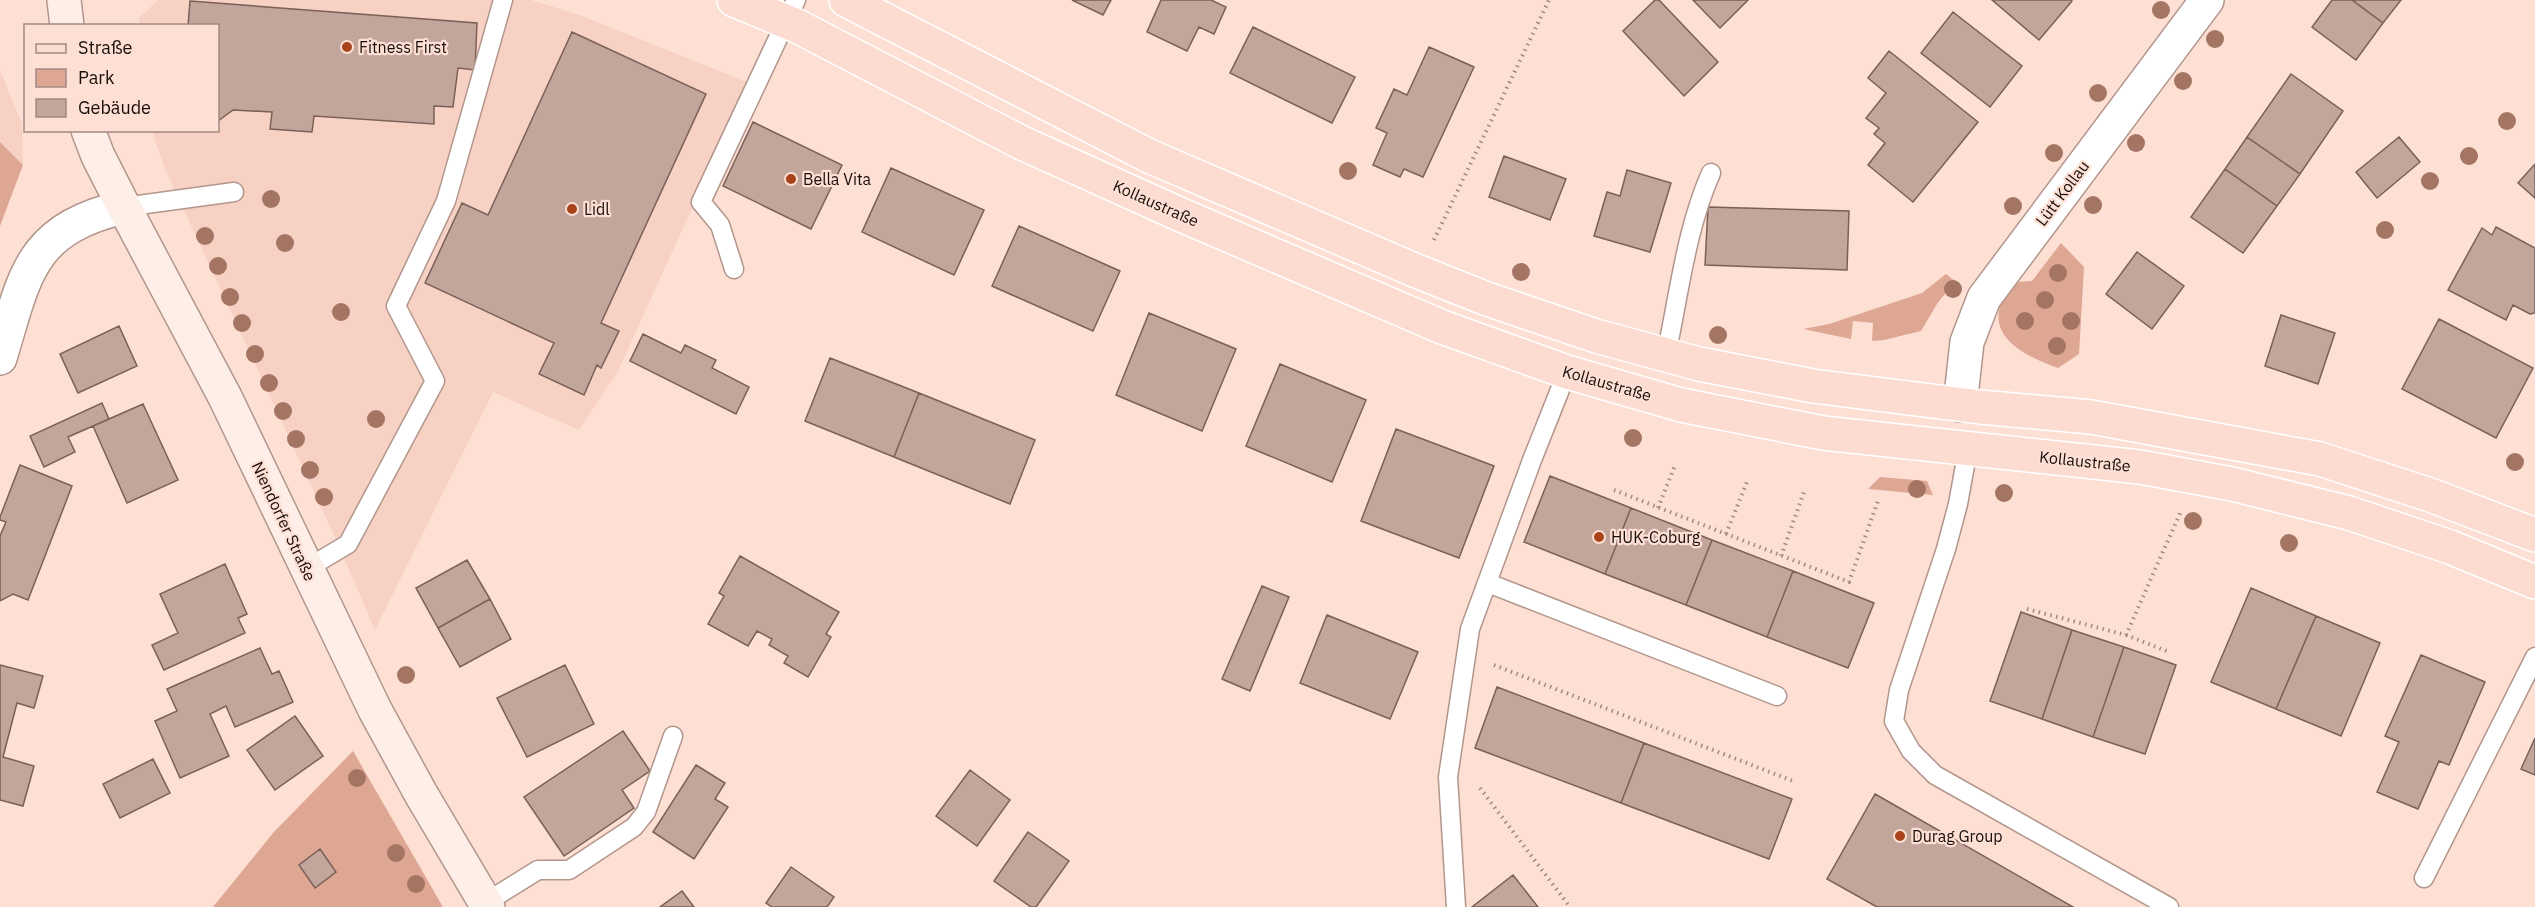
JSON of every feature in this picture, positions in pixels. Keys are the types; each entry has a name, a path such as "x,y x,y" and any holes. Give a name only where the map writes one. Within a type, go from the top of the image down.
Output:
{"main road":[{"path":"64,0 67,24"},
{"name":"Kollaustraße","path":"735,0 791,11 1022,143 1137,195 1442,327 1567,372 1681,405 1823,433 2139,467 2196,477 2349,513 2450,547 2535,582"},
{"path":"846,0 1149,156 1419,272 1487,299 1585,332 1699,364 1814,386 1960,405 2091,417 2320,459 2433,496 2535,535"},
{"name":"Niendorfer Straße","path":"89,132 98,156 124,207 225,397 375,710 487,905"}],"street":[{"name":"Lütt Kollau","path":"1960,405 1967,342 1984,298 2207,0"},
{"path":"0,358 19,295 35,257 51,240 71,225 97,213 124,207"}],"lane":[{"path":"306,569 348,544 435,381 396,306 446,201 503,0"},
{"path":"734,268 720,225 701,202 791,11"},
{"path":"1666,355 1687,256 1702,197 1711,173"},
{"path":"124,207 234,192"},
{"path":"1456,907 1448,777 1470,629 1567,372"},
{"path":"1968,449 1958,504 1946,549 1899,690 1894,721 1911,751 1935,775 2169,907"},
{"path":"1488,583 1777,696"},
{"path":"2424,878 2535,657"},
{"path":"487,905 538,870 569,870 634,827 646,812 673,736"}],"path":[{"path":"1419,272 1549,0"},
{"path":"1658,508 1675,465"},
{"path":"2126,635 2196,477"},
{"path":"1726,534 1747,482"},
{"path":"1614,490 1849,582 1879,498"},
{"path":"1781,556 1804,492"},
{"path":"2027,609 2126,635 2169,652"},
{"path":"1467,655 1793,781"},
{"path":"1452,752 1570,907"}],"shaded area":[{"path":"158,0 531,0 579,15 749,83 618,371 579,430 493,392 375,630 334,535 165,169 155,141 153,132 219,132 219,24 140,24 139,18"},
{"path":"0,70 22,124 23,165 0,142"}],"green space":[{"path":"0,142 23,165 0,226"},
{"path":"2061,243 2084,267 2079,354 2058,368 2036,359 2015,346 2001,329 1999,318 2001,303 2016,282 2032,281"},
{"path":"1946,274 1955,281 1937,304 1921,331 1872,341 1873,323 1853,321 1851,339 1803,329 1829,324 1922,293"},
{"path":"1880,477 1927,481 1933,495 1868,489"},
{"path":"353,751 443,907 213,907 273,833"}],"building":[{"path":"1072,0 1111,0 1103,15"},
{"path":"1161,0 1211,0 1226,7 1214,34 1199,27 1187,51 1147,32"},
{"path":"1655,0 1659,0 1718,62 1684,96 1623,31"},
{"path":"1693,0 1748,0 1720,28"},
{"path":"1992,0 2071,0 2072,1 2039,40"},
{"path":"2332,0 2352,0 2383,23 2356,60 2312,27"},
{"path":"2352,0 2401,0 2383,23"},
{"name":"Fitness First","path":"190,1 477,23 475,70 458,68 453,107 434,106 434,124 314,116 312,132 270,129 272,112 233,110 219,120 219,24 188,24"},
{"path":"1953,12 2022,66 1990,107 1921,53"},
{"path":"1253,27 1355,77 1332,123 1230,73"},
{"name":"Lidl","path":"572,32 706,94 601,323 619,331 601,368 597,365 584,395 539,374 554,343 425,283 462,203 488,215"},
{"path":"1429,47 1474,67 1423,177 1404,169 1400,177 1373,165 1387,133 1376,128 1394,89 1407,95"},
{"path":"1889,51 1978,122 1913,202 1868,165 1885,143 1874,134 1879,128 1866,118 1886,93 1868,78"},
{"path":"2291,74 2343,111 2300,174 2247,137"},
{"path":"753,122 842,165 811,229 723,186"},
{"path":"2247,137 2300,174 2277,206 2225,169"},
{"path":"2399,137 2420,162 2377,198 2356,172"},
{"path":"1504,156 1566,179 1550,220 1489,197"},
{"path":"2535,164 2535,198 2518,183"},
{"path":"891,168 984,210 954,275 862,232"},
{"path":"2225,169 2277,206 2243,253 2191,217"},
{"path":"1627,170 1671,183 1650,252 1594,236 1607,192 1620,196"},
{"path":"1708,207 1849,211 1847,270 1705,265"},
{"path":"1019,226 1120,271 1093,331 992,286"},
{"path":"2496,227 2535,248 2535,313 2530,314 2513,305 2506,320 2448,290 2482,228 2492,235"},
{"path":"2137,252 2184,286 2152,329 2106,294"},
{"path":"1149,313 1236,349 1202,431 1116,395"},
{"path":"2281,315 2335,333 2318,384 2265,366"},
{"path":"2439,319 2533,368 2496,438 2402,389"},
{"path":"119,326 137,366 78,393 60,354"},
{"path":"643,334 681,353 685,345 716,360 712,368 749,387 736,414 630,361"},
{"path":"830,358 919,393 894,457 805,421"},
{"path":"1280,364 1366,400 1332,482 1246,446"},
{"path":"919,393 1035,440 1010,504 894,457"},
{"path":"102,403 109,419 68,437 75,452 44,467 30,436"},
{"path":"143,404 178,480 127,503 93,426"},
{"path":"1396,429 1494,466 1459,558 1361,521"},
{"path":"20,465 72,486 28,600 13,594 0,601 0,536 6,522 0,520 0,517"},
{"path":"1550,476 1631,508 1605,574 1524,542"},
{"path":"1631,508 1712,540 1686,605 1605,574"},
{"path":"1712,540 1793,571 1767,637 1686,605"},
{"path":"740,556 839,612 826,634 831,637 808,677 784,663 788,656 769,645 772,639 757,631 748,646 708,624 724,596 719,593"},
{"path":"467,560 490,599 438,628 416,588"},
{"path":"225,564 247,614 238,618 245,633 164,670 152,645 178,633 160,594"},
{"path":"1793,571 1874,603 1848,668 1767,637"},
{"path":"1262,586 1289,597 1250,691 1222,679"},
{"path":"2251,588 2316,616 2276,709 2211,682"},
{"path":"490,599 511,639 460,667 438,628"},
{"path":"2021,612 2072,630 2042,719 1990,701"},
{"path":"1327,615 1418,652 1390,719 1300,683"},
{"path":"2316,616 2380,643 2341,736 2276,709"},
{"path":"2072,630 2124,647 2093,737 2042,719"},
{"path":"2124,647 2176,665 2145,754 2093,737"},
{"path":"260,648 272,674 279,671 293,702 235,727 226,706 210,714 229,756 180,778 155,721 177,711 167,689"},
{"path":"2421,655 2485,682 2449,765 2439,761 2418,809 2377,792 2399,742 2385,736"},
{"path":"0,665 43,676 34,708 17,703 3,757 34,766 23,806 0,800"},
{"path":"565,665 594,724 527,757 497,698"},
{"path":"1497,687 1644,743 1621,803 1475,748"},
{"path":"295,716 323,756 275,790 247,750"},
{"path":"623,731 650,771 622,790 634,808 564,856 524,797"},
{"path":"2535,738 2535,775 2521,769"},
{"path":"1644,743 1792,799 1769,859 1621,803"},
{"path":"153,759 170,793 120,818 103,784"},
{"path":"696,765 725,783 715,799 728,807 694,859 653,832"},
{"path":"970,770 1010,800 977,846 936,816"},
{"name":"Durag Group","path":"1875,794 2073,907 1877,907 1827,879"},
{"path":"1028,832 1069,861 1036,907 1031,907 994,881"},
{"path":"320,849 336,872 315,888 299,865"},
{"path":"791,867 834,897 827,907 772,907 766,903"},
{"path":"1513,875 1538,907 1472,907"},
{"path":"682,891 694,907 660,907"}],"place":[{"name":"Fitness First","path":"347,47"},
{"name":"Bella Vita","path":"791,179"},
{"name":"Lidl","path":"572,209"},
{"name":"HUK-Coburg","path":"1599,537"},
{"name":"Durag Group","path":"1900,836"}]}
